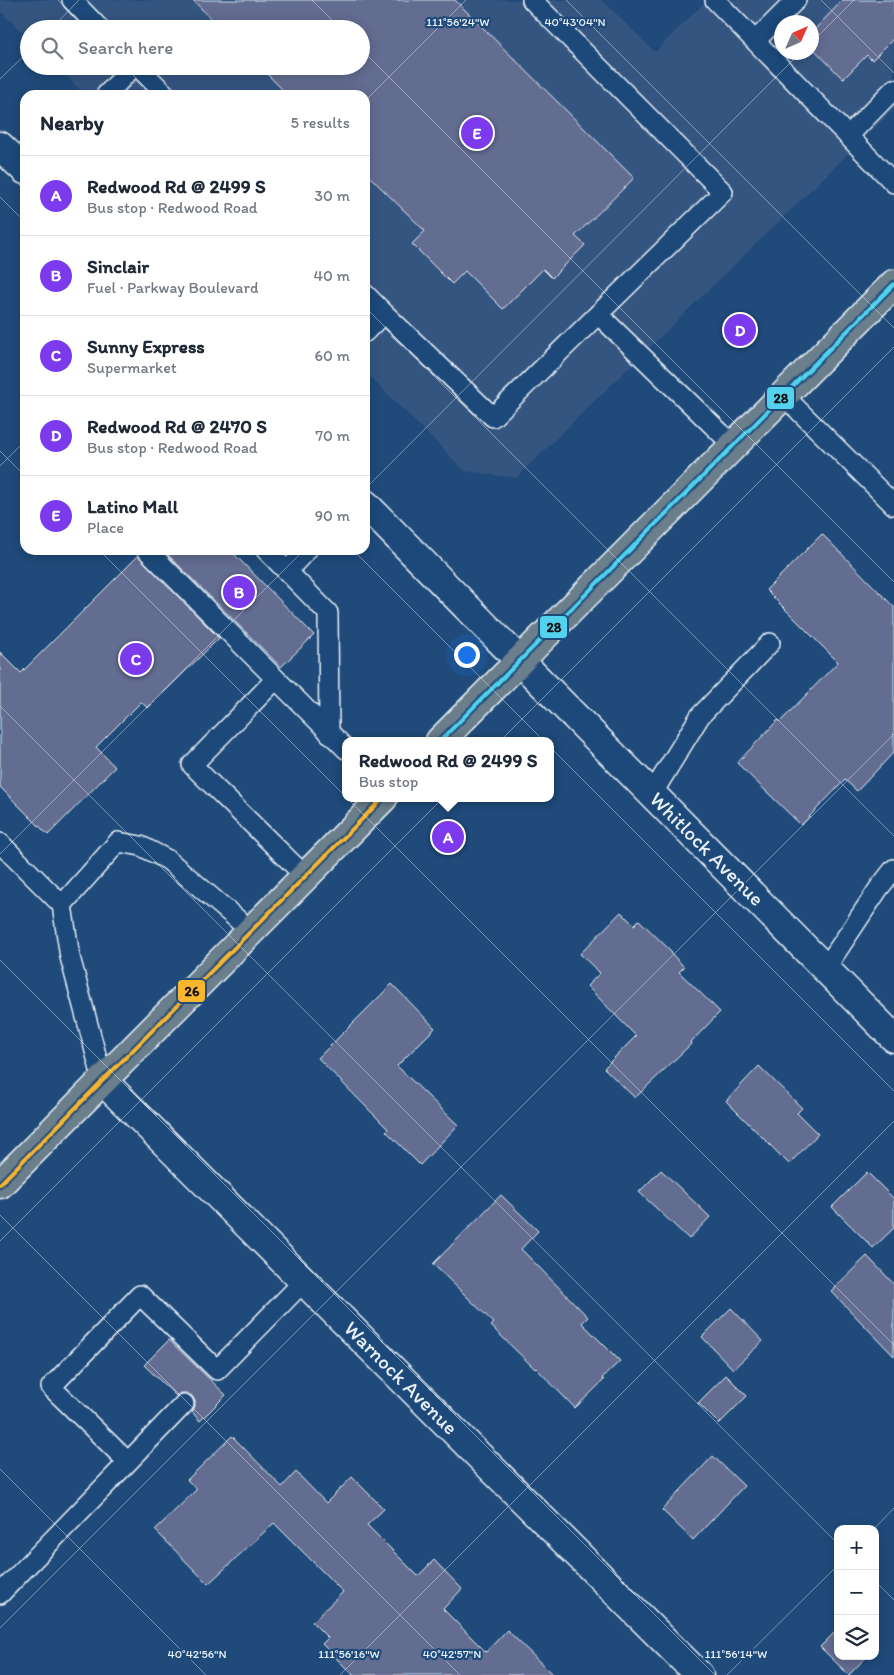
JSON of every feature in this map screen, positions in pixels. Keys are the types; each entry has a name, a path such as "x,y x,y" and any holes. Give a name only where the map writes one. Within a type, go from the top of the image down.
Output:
{"main road":[{"path":"444,737 894,284"},
{"path":"0,1184 379,802"}],"street":[{"path":"0,146 20,165"},
{"name":"Whitlock Avenue","path":"370,509 894,1038"},
{"name":"Warnock Avenue","path":"103,1081 700,1675"}],"lane":[{"path":"72,0 91,20"},
{"path":"370,299 493,417 724,192 532,0"},
{"path":"715,0 894,183"},
{"path":"755,41 796,0"},
{"path":"111,90 127,75"},
{"path":"145,75 161,90"},
{"path":"848,136 894,89"},
{"path":"370,327 384,313"},
{"path":"598,314 733,445"},
{"path":"783,395 894,505"},
{"path":"152,555 342,745"},
{"path":"271,555 328,613 330,733"},
{"path":"286,571 302,555"},
{"path":"652,794 700,716 770,642"},
{"path":"276,679 192,765 306,877"},
{"path":"62,905 118,842 141,846 168,860 251,931"},
{"path":"0,843 62,905 70,957 103,1081"},
{"path":"825,969 894,870"},
{"path":"128,1462 51,1387 133,1302 140,1295 213,1374 304,1281"},
{"path":"0,1594 184,1404"}],"shaded area":[{"path":"0,0 602,0 655,52 707,0 894,0 894,109 516,478 465,471 370,377 370,90 80,90 65,75 370,75 370,20 20,20 20,30 0,11"}],"building":[{"path":"193,0 455,0 634,178 575,236 585,245 552,278 543,269 503,309 465,271 452,284 412,244 425,231 370,177 370,90 283,90 268,75 370,75 370,20 212,20"},
{"path":"843,0 894,0 894,38 872,60 867,55 843,79 819,54 819,25"},
{"path":"822,534 894,607 894,752 857,791 845,780 801,825 737,763 838,662 766,590"},
{"path":"168,555 235,555 314,635 281,667"},
{"path":"138,556 219,638 148,708 141,702 96,747 115,767 48,835 0,787 0,652 21,673"},
{"path":"621,912 634,925 639,920 672,952 684,967 679,972 720,1012 691,1044 635,1098 604,1068 636,1036 587,986 600,973 580,954"},
{"path":"392,984 435,1028 397,1066 458,1125 420,1165 386,1131 388,1129 318,1058"},
{"path":"759,1066 802,1108 797,1113 818,1134 789,1164 726,1101"},
{"path":"661,1170 710,1217 689,1239 639,1192"},
{"path":"867,1172 894,1199 894,1228 873,1248 832,1207"},
{"path":"501,1195 538,1231 521,1249 588,1317 582,1323 620,1361 602,1378 604,1380 575,1408 491,1326 494,1323 433,1264"},
{"path":"867,1256 894,1284 894,1356 831,1291"},
{"path":"731,1308 763,1341 733,1369 702,1337"},
{"path":"169,1340 226,1395 200,1421 192,1412 195,1401 192,1396 180,1393 176,1396 144,1365"},
{"path":"726,1375 747,1396 719,1424 698,1403"},
{"path":"232,1436 282,1487 296,1472 326,1503 352,1477 384,1509 367,1525 418,1576 434,1560 462,1589 443,1609 486,1652 507,1630 553,1675 353,1675 322,1644 328,1638 312,1622 343,1592 274,1523 208,1584 155,1530 197,1489 187,1480"},
{"path":"713,1456 744,1486 693,1540 662,1510"},
{"path":"834,1633 834,1660 863,1660 849,1675 820,1647"}],"transit line":[{"name":"28","path":"444,737 894,284"},
{"name":"26","path":"0,1184 379,802"}],"place":[{"name":"Latino Mall","path":"477,133"},
{"name":"Redwood Rd @ 2470 S","path":"740,330"},
{"name":"Sinclair","path":"239,592"},
{"name":"Sunny Express","path":"136,659"},
{"name":"Redwood Rd @ 2499 S","path":"448,837"}]}
